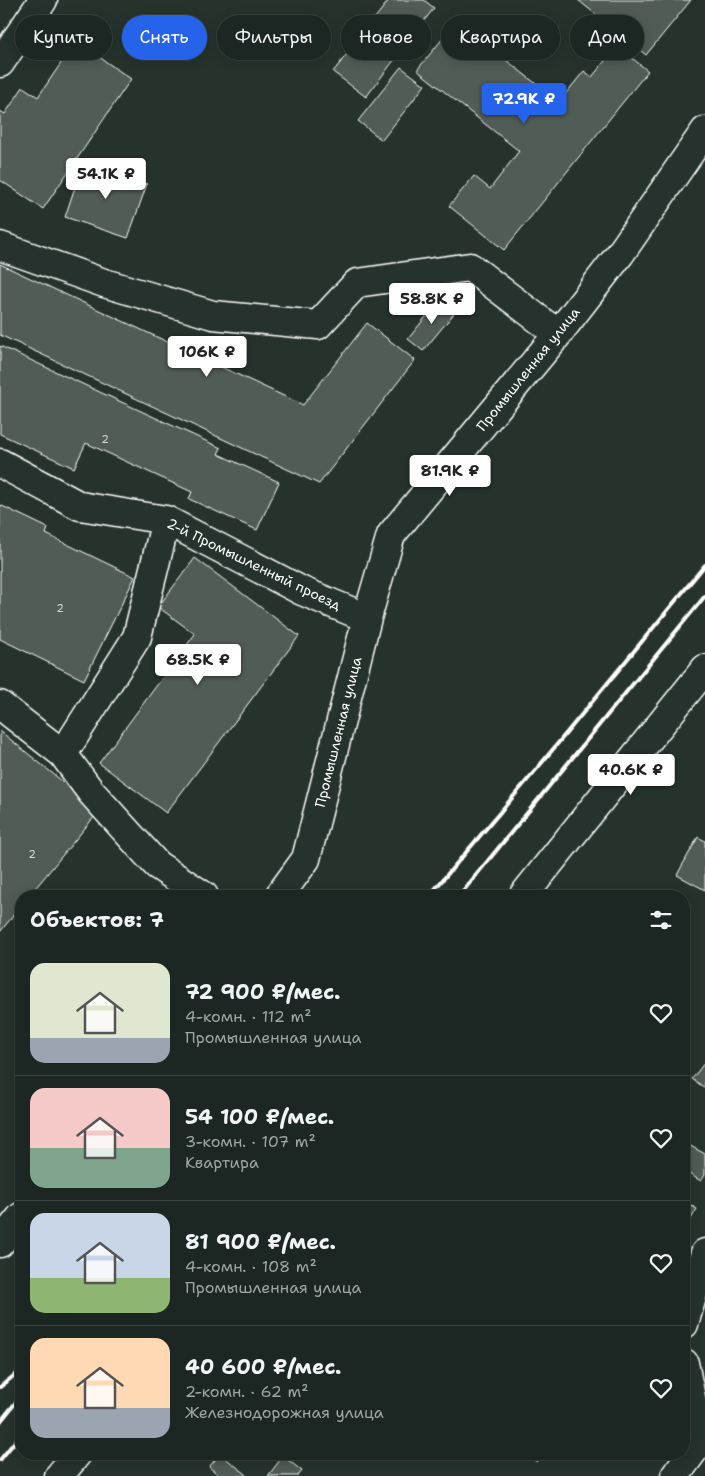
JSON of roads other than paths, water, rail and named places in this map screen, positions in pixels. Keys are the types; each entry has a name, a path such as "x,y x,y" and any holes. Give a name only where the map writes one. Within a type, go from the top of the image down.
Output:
{"street":[{"path":"0,63 43,0"},
{"name":"Промышленная улица","path":"283,890 306,859 367,618 391,535 558,334 620,254 705,131"},
{"path":"0,246 104,283 213,315 318,325 357,283 470,268 558,334"},
{"name":"2-й Промышленный проезд","path":"0,463 80,506 166,520 302,590 367,618"},
{"path":"63,754 137,637 166,520"},
{"path":"528,890 705,669"},
{"path":"0,705 63,754 91,792 157,866 195,890"},
{"path":"0,1243 15,1224"},
{"path":"690,1304 705,1253"},
{"path":"690,1388 702,1439 690,1455"},
{"path":"59,1476 71,1460"},
{"path":"675,1476 687,1460"}],"railway":[{"path":"434,890 705,565"},
{"path":"464,890 705,596"},
{"path":"0,1387 15,1375"},
{"path":"0,1422 15,1403"},
{"path":"0,1460 15,1441"}]}
